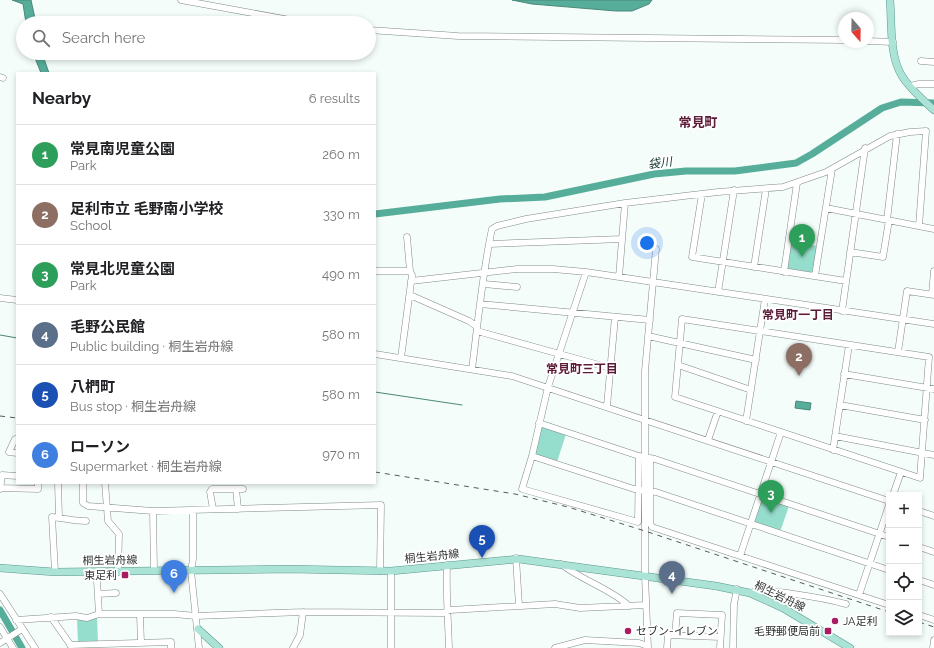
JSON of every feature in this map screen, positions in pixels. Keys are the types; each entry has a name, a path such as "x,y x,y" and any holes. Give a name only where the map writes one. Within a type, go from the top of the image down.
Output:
{"main road":[{"path":"890,0 893,40 898,66 911,87 934,110"},
{"name":"桐生岩舟線","path":"0,568 56,572 118,572 154,570 391,571 516,558 737,589 750,593 783,608 850,648"},
{"path":"198,629 219,648"}],"street":[{"path":"181,0 268,16"},
{"path":"376,30 458,36 838,40"},
{"path":"874,41 893,40"},
{"path":"921,61 934,62"},
{"path":"911,87 919,84 934,84"},
{"path":"472,369 476,328 489,244 492,229 497,226 526,219 625,203 734,190 766,189 797,183 832,169 865,148 897,134 926,131 919,226"},
{"path":"850,252 883,257 897,134"},
{"path":"842,310 865,148"},
{"path":"815,276 832,169"},
{"path":"784,272 797,183"},
{"path":"754,267 766,189"},
{"path":"718,292 734,190"},
{"path":"702,194 692,258 846,281"},
{"path":"619,277 625,203"},
{"path":"826,208 934,229"},
{"path":"401,358 412,281 407,237"},
{"path":"489,244 622,239"},
{"path":"555,648 585,640 639,643 648,647 645,576 644,419 648,336 656,250"},
{"path":"412,281 535,269 586,272 934,324"},
{"path":"376,271 410,271"},
{"path":"898,352 907,291 933,295 934,271"},
{"path":"586,272 548,387 532,456 522,489 638,522 644,490"},
{"path":"484,284 517,287"},
{"path":"410,295 469,321 476,328 610,368"},
{"path":"0,298 16,300"},
{"path":"746,421 765,299"},
{"path":"480,304 650,320"},
{"path":"607,406 615,317"},
{"path":"682,319 929,357 920,478 674,397 680,343 682,319"},
{"path":"648,336 756,360"},
{"path":"833,450 849,345"},
{"path":"376,354 512,376 607,406 886,500"},
{"path":"678,365 751,390"},
{"path":"844,374 934,389"},
{"path":"840,405 924,420"},
{"path":"708,440 718,412"},
{"path":"539,423 761,494 886,536"},
{"path":"740,556 781,432"},
{"path":"835,436 934,454"},
{"path":"16,441 9,452 16,453"},
{"path":"532,456 634,489 644,490 886,569"},
{"path":"894,492 901,472"},
{"path":"16,476 2,475 0,488 38,489 38,484"},
{"path":"58,484 59,518"},
{"path":"83,484 82,503 84,506 153,511 381,505 380,571"},
{"path":"105,484 108,521 119,534 118,572"},
{"path":"236,489 238,509"},
{"path":"213,509 210,492 212,490 243,489"},
{"path":"644,490 652,527 886,604"},
{"path":"193,510 193,559 191,571 199,648"},
{"path":"153,511 154,570"},
{"path":"922,512 934,516"},
{"path":"859,595 886,514"},
{"path":"56,572 51,521 52,518 68,518 73,521 86,521"},
{"path":"922,548 934,552"},
{"path":"516,558 519,606"},
{"path":"560,564 575,575 592,583 629,606"},
{"path":"447,565 449,648"},
{"path":"391,571 391,648"},
{"path":"98,581 99,614"},
{"path":"922,581 934,586"},
{"path":"733,648 734,604 737,589"},
{"path":"750,593 756,590 846,604"},
{"path":"98,594 116,593"},
{"path":"0,594 16,620 20,630 35,648"},
{"path":"16,620 76,616 87,618 99,614 174,614 196,616 303,612 447,612 555,604 580,608 646,605"},
{"path":"290,648 300,635 303,612"},
{"path":"675,635 677,613 722,615 720,648"},
{"path":"140,615 141,643"},
{"path":"922,616 934,620"},
{"path":"51,617 71,647 171,642 171,648"},
{"path":"0,627 9,637 14,648"},
{"path":"0,643 20,630"},
{"path":"667,648 668,635 720,637"},
{"path":"934,640 934,648"}],"shaded area":[{"path":"12,0 31,0 34,16 25,16 23,4"},
{"path":"512,0 652,0 649,4 632,11 616,11 532,4"},
{"path":"36,60 44,60 49,72 41,72"},
{"path":"790,242 818,246 814,272 811,274 790,271 787,268"},
{"path":"796,401 811,403 810,410 795,408"},
{"path":"542,426 566,434 557,462 535,454 539,428"},
{"path":"764,498 789,506 780,532 755,523 754,520 761,499"},
{"path":"97,617 98,643 78,643 77,618"}],"waterway":[{"name":"袋川","path":"376,214 500,199 545,197 654,174 686,171 735,171 796,163 882,108 901,102 934,103"},
{"path":"0,335 16,338"},
{"path":"376,392 462,405"},
{"path":"0,610 22,648"}],"railway":[{"path":"0,416 16,418"},
{"path":"376,472 515,494 568,507 886,611"},
{"path":"922,623 934,627"}],"place":[{"name":"常見南児童公園","path":"802,257"},
{"name":"足利市立 毛野南小学校","path":"799,376"},
{"name":"常見北児童公園","path":"771,513"},
{"name":"八椚町","path":"482,558"},
{"name":"東足利","path":"125,575"},
{"name":"ローソン","path":"174,593"},
{"name":"毛野公民館","path":"672,594"},
{"name":"JA足利","path":"835,621"},
{"name":"セブン-イレブン","path":"628,631"},
{"name":"毛野郵便局前","path":"828,631"}],"district":[{"name":"常見町","path":"698,122"},
{"name":"常見町一丁目","path":"798,315"},
{"name":"常見町三丁目","path":"582,369"}]}
